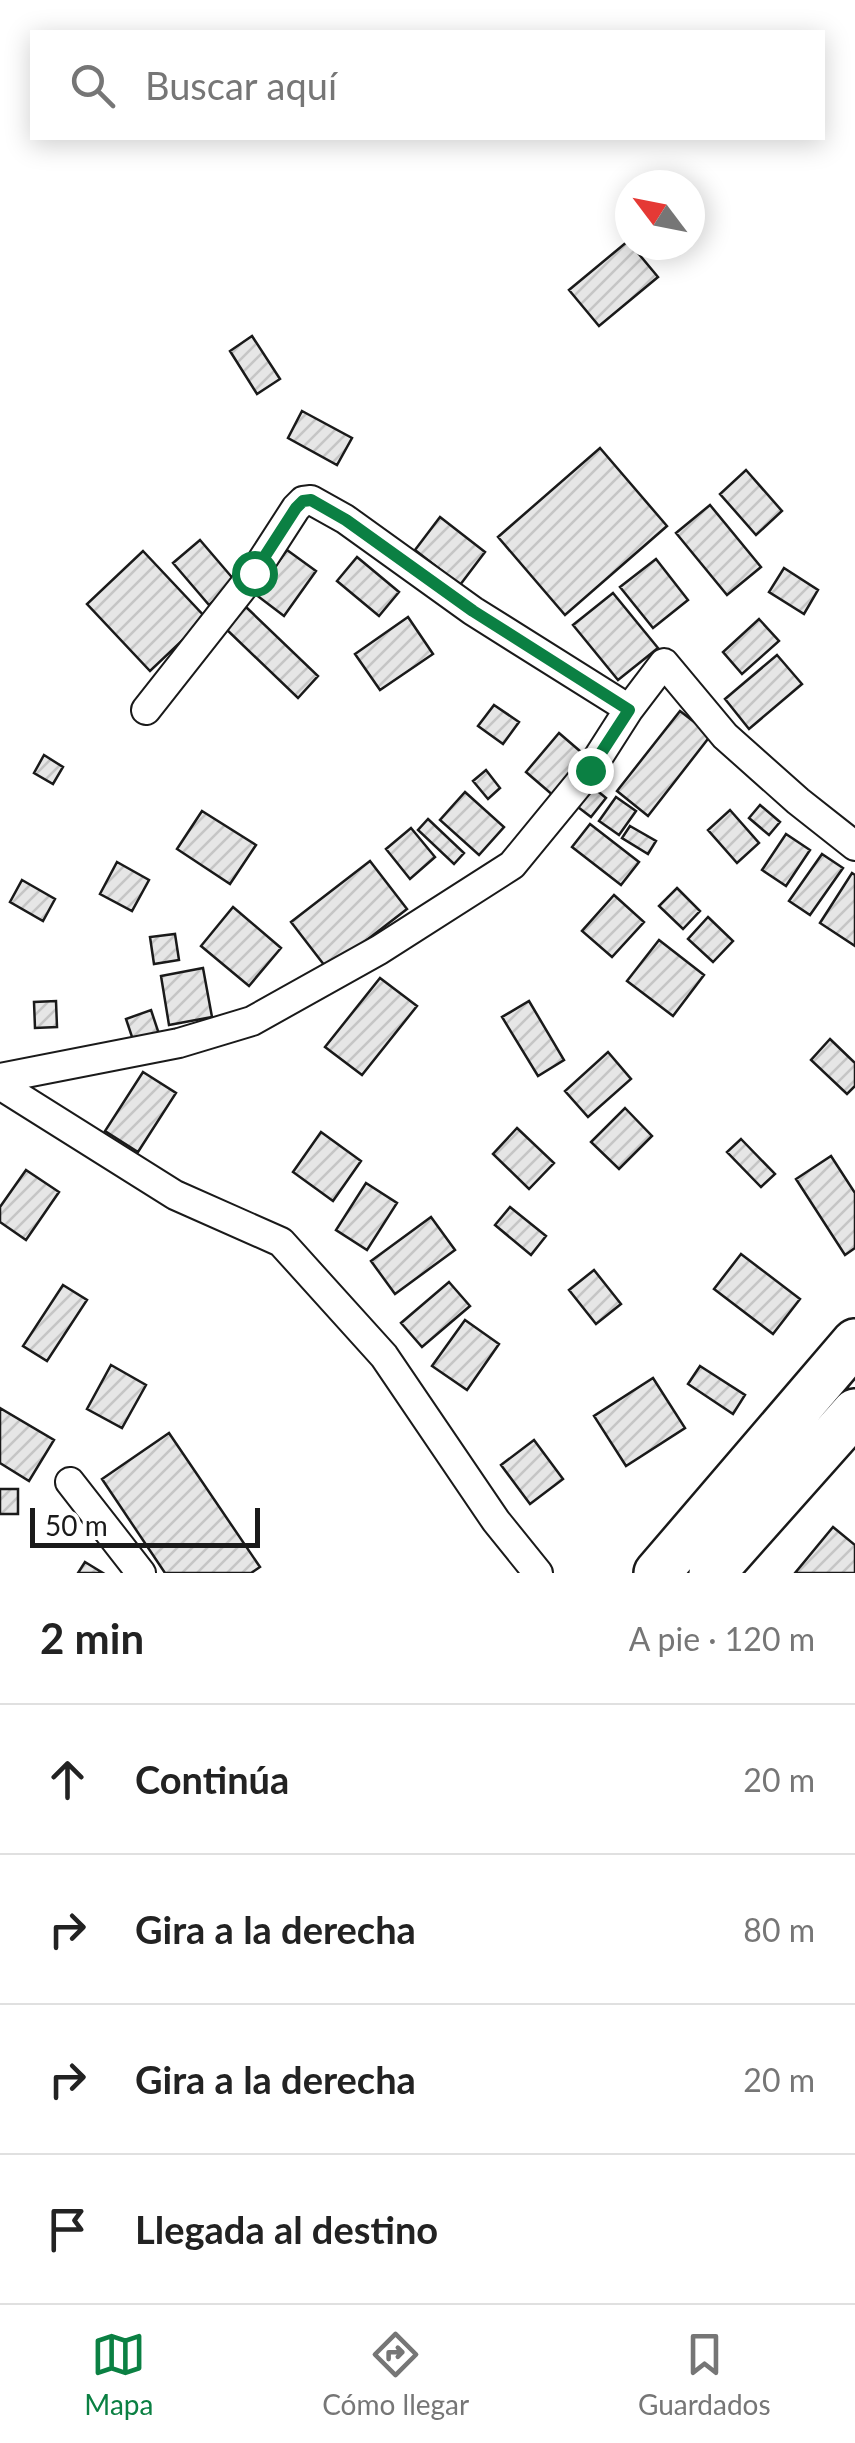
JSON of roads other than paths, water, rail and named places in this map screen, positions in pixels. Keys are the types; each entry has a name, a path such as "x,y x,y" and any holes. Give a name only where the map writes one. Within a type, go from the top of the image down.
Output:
{"highway":[{"path":"657,1573 855,1342"},
{"path":"712,1573 855,1412"}],"street":[{"path":"146,710 254,573 296,508 311,500 346,520 473,611 629,710"},
{"path":"0,1082 179,1043 252,1021 380,950 512,865 590,770 664,663 725,736 855,846"},
{"path":"0,1082 175,1195 281,1242 384,1356 496,1521 538,1573"},
{"path":"70,1482 141,1573"}]}
